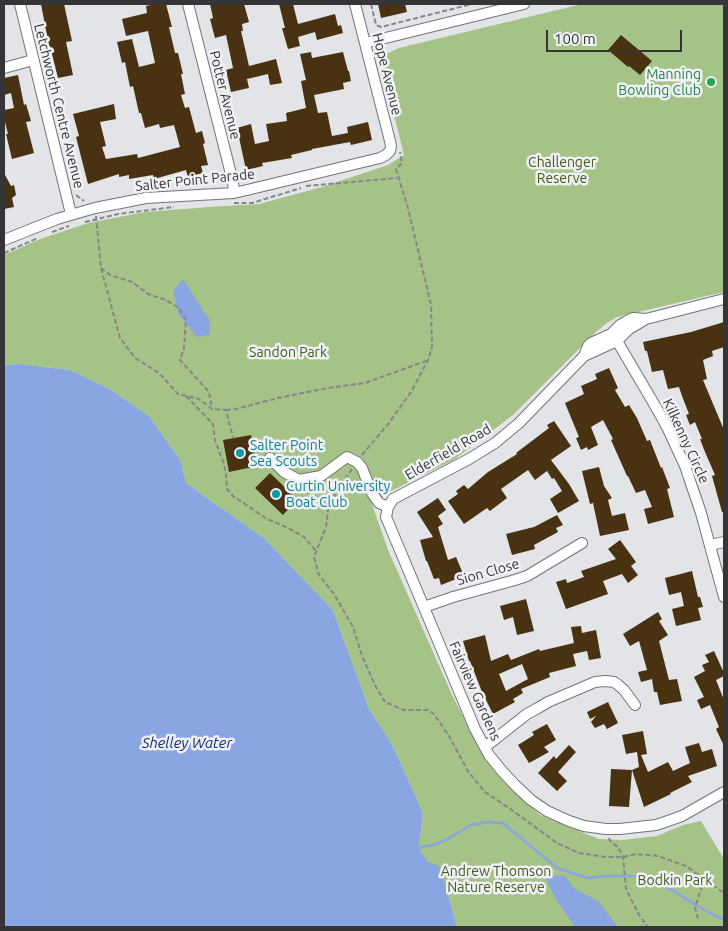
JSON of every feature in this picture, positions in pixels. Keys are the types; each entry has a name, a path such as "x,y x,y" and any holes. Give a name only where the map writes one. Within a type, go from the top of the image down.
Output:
{"street":[{"name":"Letchworth Centre Avenue","path":"20,4 72,220"},
{"name":"Potter Avenue","path":"188,4 233,182 234,193"},
{"name":"Hope Avenue","path":"355,4 390,141 390,151"},
{"path":"365,43 522,4"},
{"path":"4,68 33,60"},
{"name":"Salter Point Parade","path":"4,240 42,224 72,220 95,208 146,198 234,193 380,158 390,151"},
{"name":"Elderfield Road","path":"388,507 396,497 495,443 519,424 584,356 591,343 614,337 620,325 634,318 646,319 724,299"},
{"name":"Kilkenny Circle","path":"614,337 657,409 676,446 693,488 724,597"},
{"path":"270,458 284,472 299,480 321,476 347,456 362,468 379,503 388,507"},
{"name":"Fairview Gardens","path":"388,507 386,517 474,729 502,771 531,800 547,811 584,826 606,829 637,828 656,825 682,816 724,792"},
{"path":"710,545 724,542"},
{"name":"Sion Close","path":"424,608 453,597 527,576 582,543"},
{"path":"485,747 528,714 548,702 595,682 604,680 614,682 624,690 635,705"}],"path":[{"path":"371,4 376,25 381,27 472,4"},
{"path":"227,203 252,203 305,186 397,178"},
{"path":"80,223 126,213 180,206"},
{"path":"96,219 101,268 120,338 135,358 160,372 178,394 199,399 212,409 236,410 278,398 366,383 428,360"},
{"path":"51,232 72,220"},
{"path":"4,253 43,236"},
{"path":"101,268 110,274 132,282 148,294 166,300 179,308 186,320 184,348 180,360 209,392 212,409"},
{"path":"186,396 213,424 216,441 224,464 227,489 233,496 266,519 304,537 316,551"},
{"path":"226,410 233,438"},
{"path":"606,829 610,841 618,847 623,857 626,889 648,927"},
{"path":"623,857 636,854 658,856 686,866 724,893"},
{"path":"698,919 695,908 696,901 704,878"}],"green space":[{"path":"582,4 724,4 724,292 617,317 607,323 513,415 455,459 391,491 372,504 388,550 452,695 478,745 504,782 540,815 599,839 622,840 657,836 683,825 701,821 724,859 724,927 457,927 448,894 419,848 423,813 392,744 369,709 333,610 265,539 186,483 181,461 149,416 111,390 70,370 18,364 4,365 4,255 40,239 88,223 145,212 259,204 322,187 388,165 404,155 381,63 386,54 399,48"}],"water":[{"path":"183,279 210,321 210,335 197,337 179,315 173,291"},
{"name":"Shelley Water","path":"18,364 70,370 111,390 149,416 181,461 186,483 265,539 333,610 369,709 392,744 423,813 419,848 428,862 439,866 457,927 4,927 4,365"},
{"path":"564,875 575,889 598,901 618,927 575,927 556,899 545,877"}],"building":[{"path":"41,4 64,4 72,41 66,42 73,75 58,78 49,46"},
{"path":"166,4 172,27 169,27 175,53 178,53 183,74 181,74 185,94 181,95 185,108 189,107 196,133 202,131 208,165 201,166 203,173 188,177 186,170 154,179 153,175 129,179 129,175 119,177 119,174 88,184 76,137 79,136 73,114 114,104 116,119 100,122 106,146 102,147 106,159 137,154 138,158 180,147 174,125 160,128 159,124 145,128 141,113 139,113 133,86 130,87 125,62 122,63 117,42 132,39 139,67 155,63 148,31 126,36 122,19 147,13 146,6"},
{"path":"210,4 244,4 249,22 242,24 243,31 241,31 249,66 276,59 282,83 270,85 268,74 247,79 249,88 231,92 226,70 233,68 226,35 215,38 210,19 213,18"},
{"path":"279,4 293,4 298,24 335,14 338,26 341,25 343,33 317,40 315,32 298,37 300,46 288,49 282,28 285,28"},
{"path":"378,4 405,4 407,12 381,18"},
{"path":"621,35 652,61 640,75 608,50"},
{"path":"311,52 312,58 343,52 349,71 351,81 343,83 344,89 314,95 318,113 327,112 332,136 348,133 347,127 368,122 372,140 351,145 350,142 312,149 291,155 292,158 262,163 263,166 246,170 237,128 251,124 255,144 269,141 266,124 287,121 286,113 306,108 301,81 306,80 300,54"},
{"path":"18,75 24,105 26,104 31,121 26,122 34,153 12,159 6,134 8,134 4,110 14,108 11,93 4,95 4,78"},
{"path":"4,173 11,186 14,185 16,195 12,198 14,207 4,209"},
{"path":"724,322 724,347 712,351 713,356 703,360 707,379 703,380 724,430 724,512 722,512 712,476 715,475 695,422 690,425 686,415 689,414 679,387 668,389 663,370 652,372 643,342 691,332"},
{"path":"609,368 618,388 615,390 625,407 629,405 637,418 647,441 650,440 662,467 670,488 667,489 674,517 648,524 644,509 652,507 645,490 636,493 603,420 591,427 598,445 588,450 587,447 581,450 576,438 579,437 565,403 584,394 581,386 597,379 595,374"},
{"path":"554,421 571,446 551,460 579,501 558,513 550,499 562,491 554,478 552,479 547,471 535,480 528,470 501,489 507,498 490,511 487,508 464,524 448,501 458,494 456,491 464,485 468,489 488,472 517,454 549,428 547,425"},
{"name":"Salter Point Sea Scouts","path":"251,435 257,466 229,472 223,440"},
{"path":"599,467 604,486 612,498 608,500 612,516 625,513 629,530 600,536 593,503 590,504 582,471"},
{"name":"Curtin University Boat Club","path":"270,473 297,499 283,515 255,488"},
{"path":"438,498 446,510 438,516 443,524 438,527 448,560 456,557 464,576 441,585 439,578 434,579 420,540 433,537 417,512"},
{"path":"557,515 563,525 556,528 558,532 534,545 535,549 512,555 506,534 534,527"},
{"path":"620,540 636,562 631,566 638,575 628,583 622,574 603,581 608,594 566,609 556,582 566,579 567,583 584,577 581,571 616,559 608,549"},
{"path":"692,571 698,597 700,597 703,607 698,608 701,620 676,626 672,609 684,606 681,592 669,595 665,578"},
{"path":"526,599 534,631 517,635 513,617 504,620 500,606"},
{"path":"658,612 662,619 659,621 668,635 659,641 669,680 677,679 682,701 660,705 657,692 654,692 652,679 641,682 638,672 647,670 639,641 630,646 623,634"},
{"path":"581,626 582,633 596,630 601,658 589,660 587,651 573,654 576,666 549,673 550,677 521,689 523,693 513,699 515,702 493,714 469,661 463,641 485,635 491,661 508,654 511,660 539,649 540,651 574,643 571,627","holes":["522,664 528,679 506,691 499,674"]},
{"path":"714,651 724,673 724,676 716,680 724,700 724,746 716,729 719,727 710,705 701,709 697,700 704,697 694,677 705,671 702,665 709,662 705,655"},
{"path":"608,702 618,723 607,729 604,724 595,728 591,722 596,716 590,719 587,712"},
{"path":"547,724 556,740 544,747 549,752 529,763 518,745 534,735 532,732"},
{"path":"643,731 647,754 641,755 648,772 668,762 673,771 690,763 685,747 699,743 702,752 712,749 717,766 688,776 692,782 644,807 632,770 639,767 637,752 626,754 622,735"},
{"path":"569,745 576,752 558,772 567,781 557,791 538,773 554,756 556,759"},
{"path":"611,769 632,770 629,807 609,806"}],"waterway":[{"path":"419,848 448,839 471,825 487,822 503,823 557,868 588,878 643,876 724,919"}],"place":[{"name":"Manning Bowling Club","path":"711,82"},
{"name":"Salter Point Sea Scouts","path":"240,453"},
{"name":"Curtin University Boat Club","path":"276,494"}],"park label":[{"name":"Challenger Reserve","path":"562,170"},
{"name":"Sandon Park","path":"288,352"},
{"name":"Andrew Thomson Nature Reserve","path":"496,880"},
{"name":"Bodkin Park","path":"675,880"}]}
